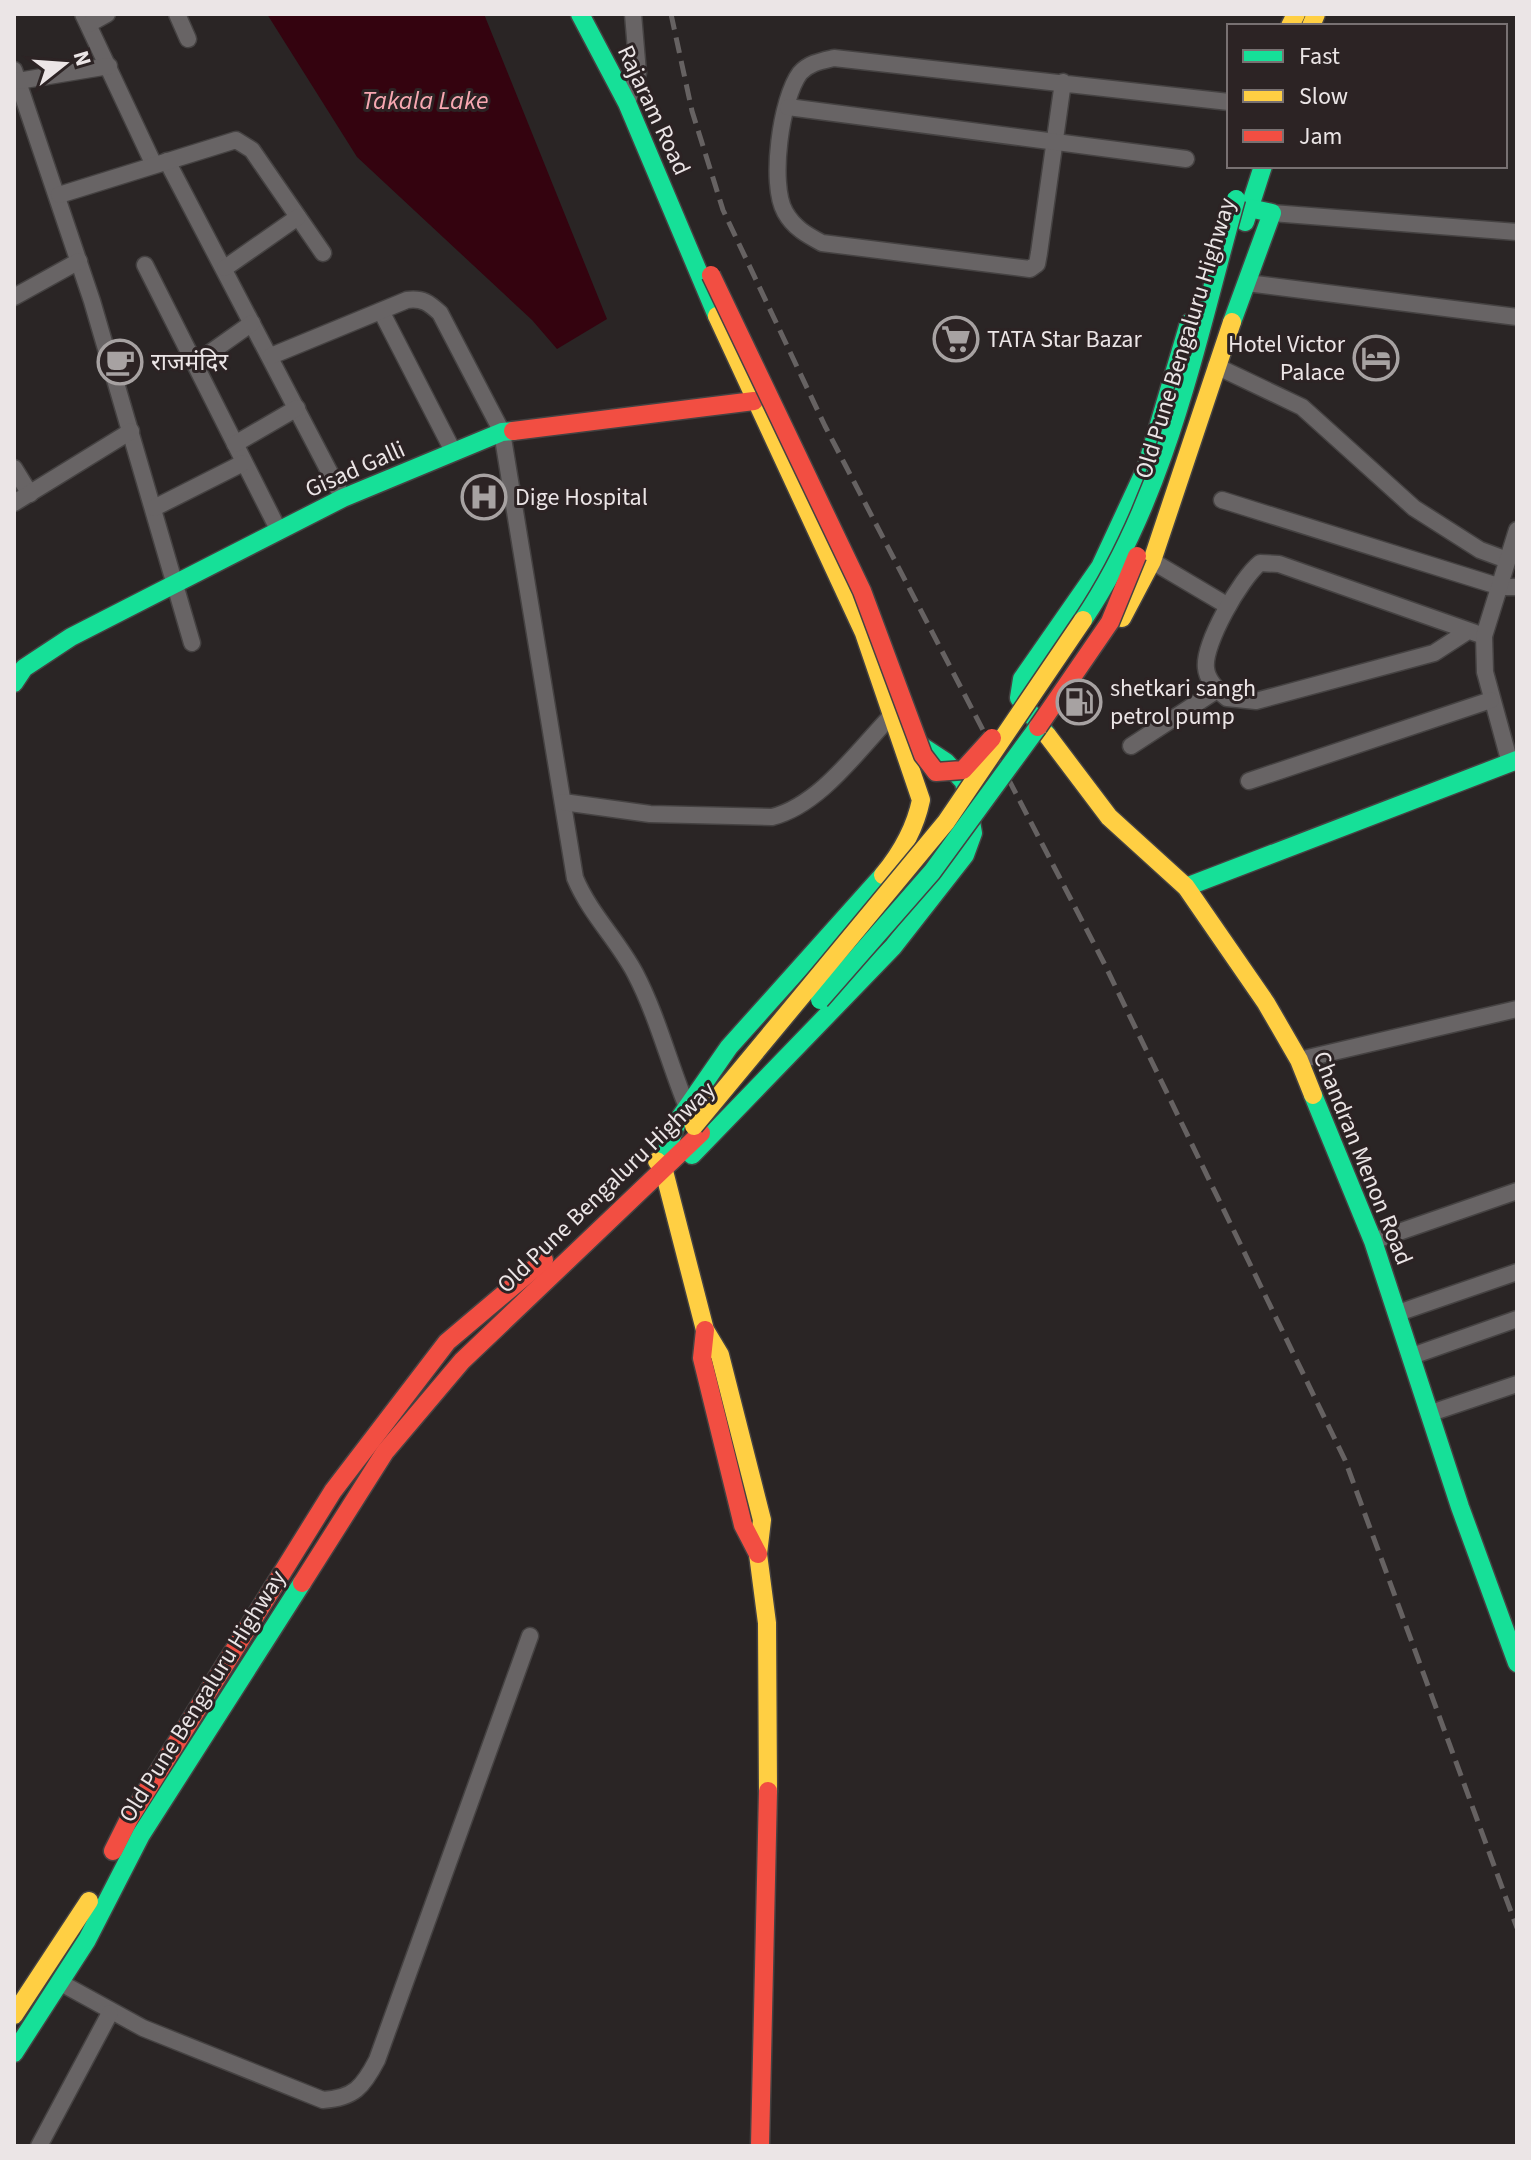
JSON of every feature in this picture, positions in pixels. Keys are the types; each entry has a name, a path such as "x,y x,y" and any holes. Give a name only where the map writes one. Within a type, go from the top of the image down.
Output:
{"main road":[{"name":"Rajaram Road","path":"580,14 627,103 682,227"},
{"name":"Old Pune Bengaluru Highway","path":"14,2053 61,1983 141,1835 385,1452 462,1361 698,1130 932,872 1064,692 1110,622 1172,474 1243,210 1244,168"},
{"name":"Old Pune Bengaluru Highway","path":"698,1130 946,822 1022,715 1099,596 1162,466 1243,210 1262,168"},
{"name":"Chandran Menon Road","path":"1243,210 1226,210 1209,253 1146,468 1100,567 1020,686 1019,698 1109,817 1186,887 1266,1003 1299,1060 1373,1241 1460,1507 1517,1663"},
{"path":"1049,736 1114,635 1152,561 1216,366 1272,213 1243,210"},
{"path":"682,227 697,245 862,591 923,755 936,772 963,770 1003,726 1022,715"},
{"path":"682,227 686,250 864,633 921,800 921,816 914,832 861,901 723,1053 668,1139 664,1162 705,1330 702,1358 743,1525 758,1554 767,1623 769,1730 760,2146"},
{"name":"Gisad Galli","path":"19,676 71,637 343,498 502,432 754,401"},
{"path":"664,1162 692,1156 893,947 965,855 973,833 964,782 924,744 895,724"},
{"path":"1186,887 1514,762"},
{"name":"Old Pune Bengaluru Highway","path":"14,2015 83,1913 129,1819 333,1491 447,1342 550,1255 616,1193 664,1162"}],"street":[{"path":"107,14 86,19 160,163 225,268 343,498"},
{"path":"177,14 188,39"},
{"path":"627,103 638,73 633,14"},
{"path":"1063,82 1037,264 1020,271 822,243 798,230 785,212 776,191 775,170 792,88 801,72 814,62 834,58 1063,82 1227,102"},
{"path":"109,66 16,75 59,195 192,643"},
{"path":"788,107 1186,159"},
{"path":"59,195 225,141 244,142 323,253"},
{"path":"1272,213 1517,232"},
{"path":"225,268 298,217"},
{"path":"14,297 79,261"},
{"path":"145,265 197,362 243,463 279,531"},
{"path":"1247,283 1517,317"},
{"path":"271,356 418,299 429,302 440,313 502,432 563,802 566,839 575,878 585,902 615,940 635,974 687,1107"},
{"path":"381,311 453,451"},
{"path":"197,362 252,323"},
{"path":"1216,366 1302,407 1414,508 1480,550 1507,560"},
{"path":"235,444 297,408"},
{"path":"14,503 131,431"},
{"path":"154,508 243,463"},
{"path":"14,468 30,494"},
{"path":"1222,500 1509,587"},
{"path":"1476,634 1268,562 1252,569 1228,606 1205,656 1206,671 1217,690 1239,702 1256,701 1448,647 1476,634 1509,587 1507,560 1517,530"},
{"path":"1152,561 1228,606"},
{"path":"1476,634 1491,700 1514,762"},
{"path":"14,651 19,676"},
{"path":"1131,746 1217,690"},
{"path":"1249,781 1491,700"},
{"path":"563,802 650,814 772,817 788,813 813,796 895,724"},
{"path":"1299,1060 1517,1009"},
{"path":"1373,1241 1517,1191"},
{"path":"1398,1313 1517,1272"},
{"path":"1412,1356 1517,1319"},
{"path":"1431,1413 1517,1384"},
{"path":"61,1983 110,2013 323,2100 343,2099 356,2093 377,2060 530,1636"},
{"path":"39,2146 110,2013"}],"water":[{"name":"Takala Lake","path":"267,14 484,14 607,319 557,349 532,320 357,157"}],"railway":[{"path":"671,14 692,111 723,210 825,426 1104,963 1345,1460 1517,1928"}],"traffic: fast":[{"path":"580,14 627,103 717,316"},
{"path":"1245,222 1262,168"},
{"path":"1083,620 1112,572 1158,470 1192,362 1236,199"},
{"path":"1232,322 1272,213 1249,208"},
{"path":"1047,735 1019,698 1022,679 1100,567 1146,468 1189,323"},
{"path":"14,683 24,668 71,637 343,498 502,432 513,431"},
{"path":"820,1000 932,872 1038,727"},
{"path":"692,1155 893,947 965,855 973,833 964,782 946,762 911,739"},
{"path":"1186,887 1517,760"},
{"path":"666,1153 677,1122 729,1047 883,875"},
{"path":"1313,1095 1373,1241 1460,1507 1517,1663"},
{"path":"14,2053 87,1940 141,1835 302,1583"}],"traffic: slow":[{"path":"1291,24 1296,14"},
{"path":"1312,24 1316,14"},
{"path":"717,316 864,633 921,800 907,840 883,875"},
{"path":"1122,618 1152,561 1232,322"},
{"path":"694,1126 946,822 1083,620"},
{"path":"1047,735 1109,817 1186,887 1266,1003 1299,1060 1313,1095"},
{"path":"657,1161 664,1171 705,1330 720,1355 762,1520 758,1554 767,1623 768,1791"},
{"path":"14,2015 89,1901"}],"traffic: jam":[{"path":"711,275 862,591 923,755 936,772 963,770 992,738"},
{"path":"513,431 754,401"},
{"path":"1038,727 1110,622 1137,556"},
{"path":"302,1583 385,1452 462,1361 701,1133"},
{"path":"113,1851 129,1819 333,1491 447,1342 544,1260"},
{"path":"705,1330 702,1358 743,1525 758,1554"},
{"path":"760,2146 768,1791"}],"place":[{"name":"TATA Star Bazar","path":"956,339"},
{"name":"Hotel Victor Palace","path":"1376,358"},
{"name":"राजमंदिर","path":"120,362"},
{"name":"Dige Hospital","path":"484,497"},
{"name":"shetkari sangh petrol pump","path":"1079,702"}]}
